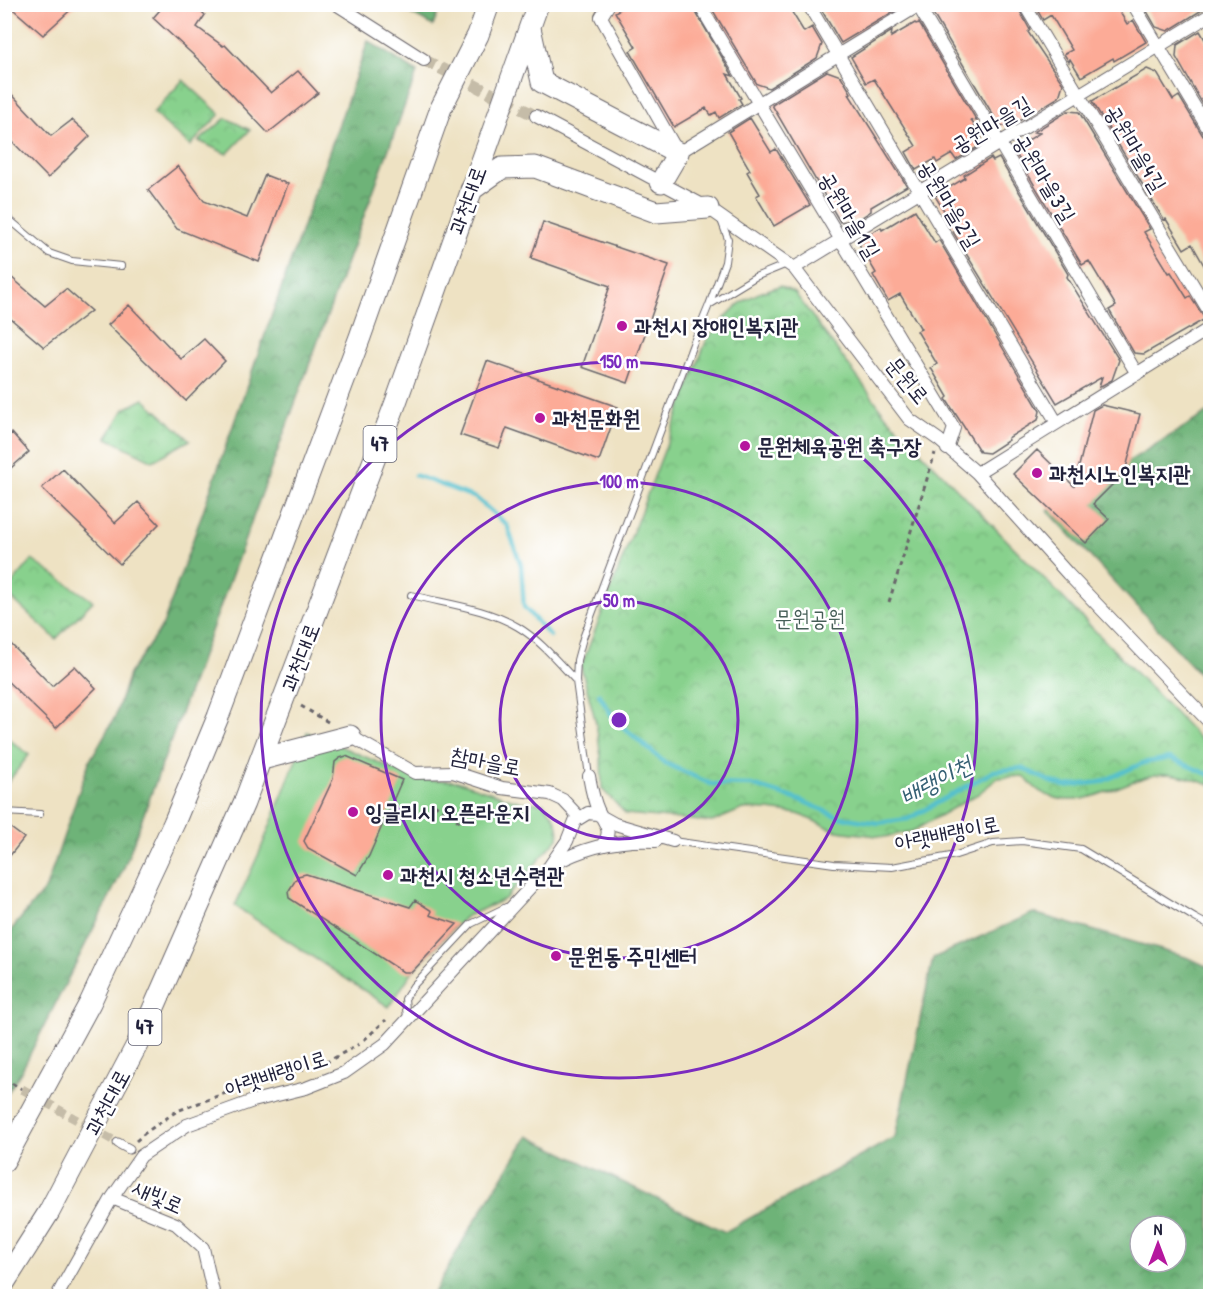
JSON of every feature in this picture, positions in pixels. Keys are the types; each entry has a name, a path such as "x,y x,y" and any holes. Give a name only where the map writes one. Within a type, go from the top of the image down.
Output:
{"highway":[{"path":"4,1161 90,1003 174,824 218,717 352,359 441,108 478,34 489,4"},
{"name":"과천대로","path":"4,1283 50,1212 140,1039 262,759 396,402 538,4"},
{"path":"530,28 542,82 678,153 662,182"},
{"path":"471,190 502,168 535,167 656,212 714,212"},
{"path":"262,759 350,736"}],"street":[{"path":"336,4 424,60"},
{"path":"609,4 601,17 678,153 919,5"},
{"name":"공원마을1길","path":"699,4 954,428 943,444"},
{"name":"공원마을2길","path":"808,4 918,193 1057,423"},
{"name":"공원마을4길","path":"1024,4 1210,313"},
{"path":"1133,4 1210,132"},
{"name":"공원마을3길","path":"919,5 1137,374"},
{"name":"공원마을길","path":"791,266 840,240 1210,15"},
{"name":"문원로","path":"536,116 714,212 791,266 909,419 977,473 1068,574 1210,723"},
{"path":"977,473 1210,328"},
{"name":"참마을로","path":"350,736 415,773 453,772 501,788 550,794 563,800 581,815"},
{"path":"549,867 558,856 581,815 588,792 589,776"},
{"path":"589,776 598,810 608,828 608,834 596,847"},
{"path":"581,815 592,813 633,830 673,842"},
{"path":"572,830 575,841 579,845 596,847"},
{"path":"549,867 577,853 596,847 640,841 673,842"},
{"name":"아랫배랭이로","path":"57,1296 112,1198 141,1156 187,1125 253,1101 306,1088 344,1073 385,1044 549,867"},
{"path":"118,1143 129,1149"},
{"name":"새빛로","path":"112,1198 177,1224 203,1248 214,1296"}],"lane":[{"path":"589,776 576,681 577,660 583,638 725,262 728,239 714,212"},
{"path":"4,215 49,253 72,261 121,266"},
{"path":"709,305 755,277 791,266"},
{"path":"411,595 489,614 519,627 551,654 576,681"},
{"path":"4,812 39,814"},
{"name":"아랫배랭이로","path":"673,842 834,864 892,867 956,855 993,843 1022,841 1081,849 1210,926"},
{"path":"407,1021 405,999 413,986 471,924 515,903"}],"path":[{"path":"889,602 943,444"},
{"path":"301,706 350,736"},
{"path":"434,804 460,822"},
{"path":"129,1149 145,1133 177,1111 237,1089 327,1062 363,1041 392,1015"},
{"path":"4,1078 22,1089"}],"green space":[{"path":"395,5 441,5 433,26"},
{"path":"368,41 417,72 124,868 21,1072 5,1097 4,984 7,979 11,930 46,888 89,762 115,717 129,674 163,625"},
{"path":"183,80 220,114 190,146 153,113"},
{"path":"226,118 250,130 227,154 199,141"},
{"name":"문원공원","path":"780,286 795,293 887,417 1210,749 1210,785 1182,776 1165,774 1149,776 1088,798 1073,800 1057,798 1041,792 1023,776 998,778 978,794 913,831 885,837 837,831 798,814 768,810 743,809 712,822 626,814 602,789 601,757 596,723 581,667 707,339 746,299"},
{"path":"144,399 190,440 153,461 107,438 124,409"},
{"path":"1210,411 1210,685 1048,511"},
{"path":"32,560 93,601 56,639 5,592"},
{"name":"과천시 청소년수련관","path":"307,732 417,779 457,781 522,802 543,803 557,823 558,838 505,899 465,917 412,972 389,1007 235,906 260,851"},
{"path":"5,736 29,755 5,786"},
{"path":"1033,913 1189,958 1210,968 1210,1296 432,1296 468,1232 528,1136 725,1232 895,1137 933,958"}],"building":[{"path":"7,4 77,4 43,35"},
{"path":"165,4 194,4 205,15 197,27 223,46 225,45 271,93 298,71 318,93 268,133 201,62 153,18"},
{"path":"628,4 691,4 733,76 727,74 742,104 719,118 716,112 711,115 706,108 674,127 630,51 636,47 615,12"},
{"path":"709,4 787,4 804,32 812,27 822,44 817,58 769,88 757,84"},
{"path":"818,4 897,4 896,10 841,43"},
{"path":"949,4 1016,4 1030,30 1028,32 1063,84 1059,97 1009,127 999,125 933,14"},
{"path":"1034,4 1115,4 1127,24 1133,20 1146,42 1081,77 1070,59 1069,62 1064,54 1072,50 1051,15 1043,20"},
{"path":"1143,4 1210,5 1168,31 1156,27"},
{"path":"919,23 977,121 971,120 983,144 956,160 952,154 937,163 935,159 916,170 906,152 916,146 874,79 866,83 851,57 892,31 891,37"},
{"path":"1200,31 1210,48 1210,117 1176,57 1177,45"},
{"path":"1147,69 1157,73 1173,100 1179,96 1203,136 1210,140 1210,276 1192,244 1184,249 1166,219 1164,220 1092,101"},
{"path":"827,71 841,76 851,93 849,94 907,186 871,207 871,211 859,219 840,222 772,105"},
{"path":"4,86 51,136 72,120 90,136 48,178 4,133"},
{"path":"1068,111 1079,112 1150,229 1144,232 1169,273 1171,272 1187,298 1190,296 1205,319 1144,354 1134,353 1109,310 1116,306 1089,261 1082,265 1013,149 1040,133 1034,132"},
{"path":"750,118 771,152 776,149 810,205 774,226 756,196 760,194 747,172 750,170 728,132"},
{"path":"991,158 993,161 999,158 1068,274 1067,277 1119,360 1112,380 1099,387 1102,377 1057,403 953,232 956,230 935,196 965,178 964,175"},
{"path":"178,166 204,201 247,218 265,175 288,184 259,262 177,229 148,190"},
{"path":"915,210 935,243 939,240 1040,411 1038,420 1008,438 1009,440 989,453 980,452 946,399 948,397 931,368 937,364 917,331 921,329 900,294 888,301 873,275 876,273 859,244 864,241 862,238 881,227 882,230"},
{"name":"과천시 장애인복지관","path":"543,222 669,265 628,383 582,367 610,286 531,258"},
{"path":"4,271 45,306 66,289 91,311 44,347 4,313"},
{"path":"129,305 181,359 204,339 225,361 186,401 108,325"},
{"name":"과천문화원","path":"487,361 618,407 599,461 507,428 499,448 460,435"},
{"name":"과천시노인복지관","path":"1102,405 1140,414 1125,472 1093,504 1109,519 1086,543 1013,474 1037,450 1074,486 1093,410"},
{"path":"12,433 29,452 4,474 4,440"},
{"path":"63,469 115,523 138,502 159,524 120,564 42,488"},
{"path":"4,637 52,686 75,666 96,688 56,728 4,678"},
{"name":"잉글리시 오픈라운지","path":"346,756 402,780 369,856 357,875 308,848 304,841 333,779 335,762"},
{"path":"4,823 24,838 4,863"},
{"name":"과천시 청소년수련관","path":"306,874 410,907 415,900 432,911 430,915 457,924 412,972 403,972 289,898 288,892 298,876"}],"waterway":[{"name":"배랭이천","path":"415,475 476,498 507,525 521,565 524,607 550,636"},
{"name":"배랭이천","path":"599,694 614,719 665,763 711,784 752,785 802,801 839,817 878,823 908,819 994,771 1022,768 1065,786 1101,782 1143,763 1170,758 1210,775"}],"tunnel":[{"path":"424,60 536,116"},
{"path":"22,1089 118,1143"}],"place":[{"name":"과천시 장애인복지관","path":"622,326"},
{"name":"과천문화원","path":"540,418"},
{"name":"문원체육공원 축구장","path":"745,446"},
{"name":"과천시노인복지관","path":"1037,473"},
{"name":"잉글리시 오픈라운지","path":"353,812"},
{"name":"과천시 청소년수련관","path":"388,875"},
{"name":"문원동 주민센터","path":"556,956"}]}
